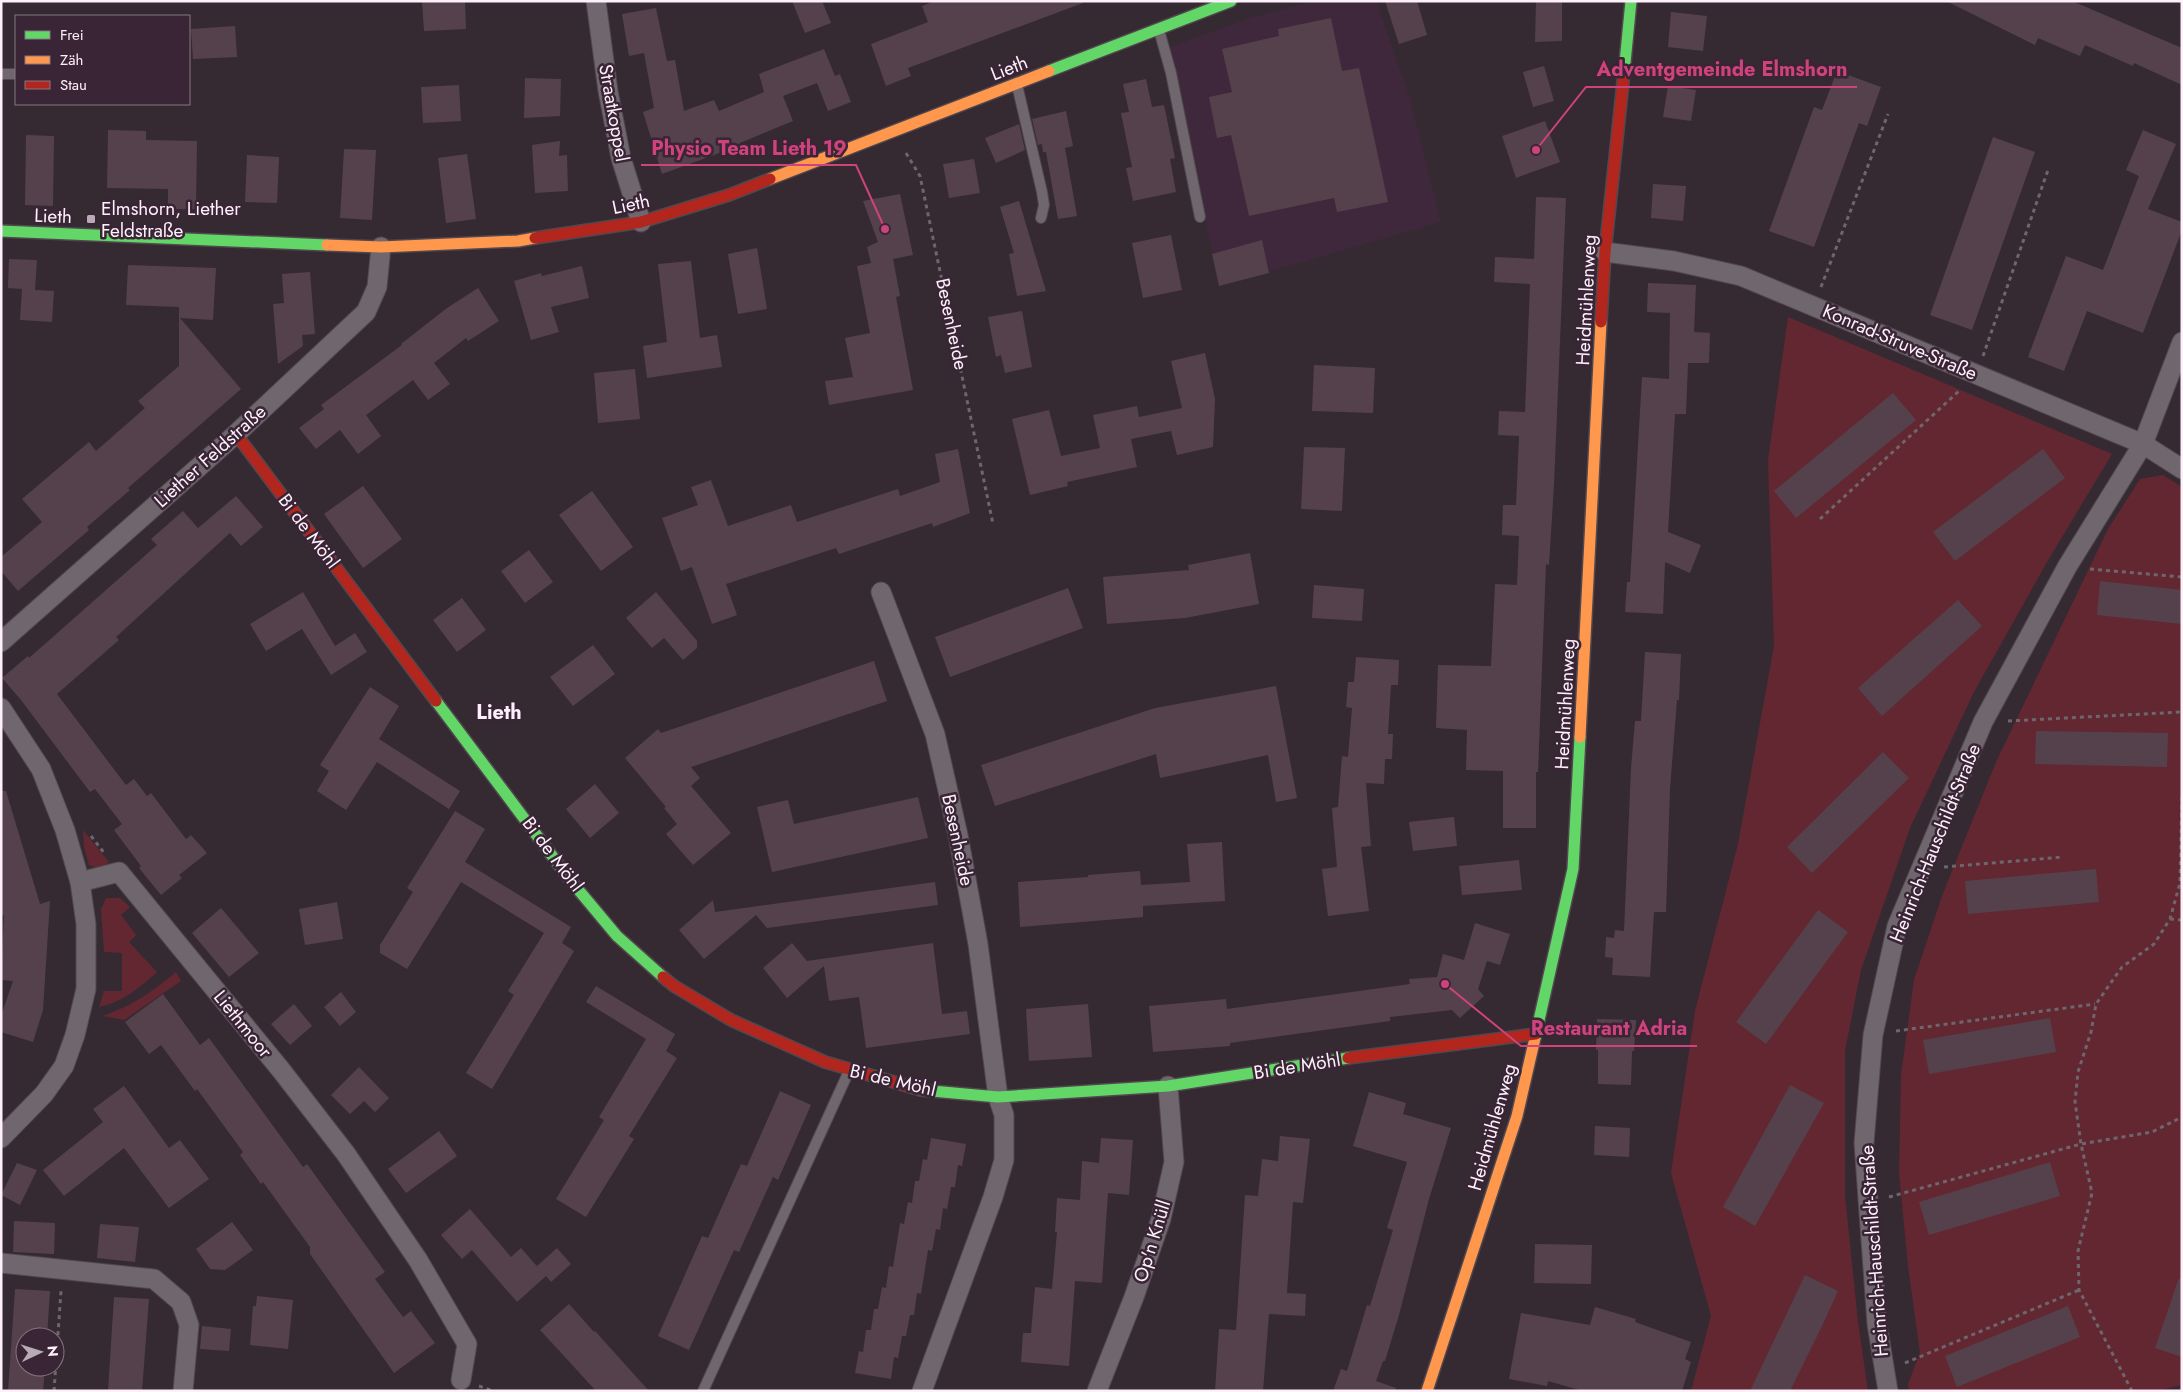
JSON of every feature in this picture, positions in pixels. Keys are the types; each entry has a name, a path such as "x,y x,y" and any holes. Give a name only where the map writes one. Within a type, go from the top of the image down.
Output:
{"street":[{"name":"Straatkoppel","path":"596,1 608,91 621,158 641,222"},
{"name":"Lieth","path":"1,231 381,247 518,241 641,222 729,195 1231,1"},
{"name":"Heidmühlenweg","path":"1427,1391 1517,1116 1573,869 1605,252 1631,1"},
{"name":"Liether Feldstraße","path":"1,642 236,434 366,312 377,286 381,247"},
{"name":"Konrad-Struve-Straße","path":"1605,252 1674,260 1741,276 2143,444 2182,469"},
{"name":"Heinrich-Hauschildt-Straße","path":"1888,1391 1877,1324 1864,1143 1873,1035 1897,926 1983,722 2067,567 2143,444 2182,342"},
{"name":"Bi de Möhl","path":"236,434 572,881 618,936 674,986 731,1020 782,1044 849,1070 925,1091 998,1097 1168,1086 1347,1058 1536,1034"},
{"name":"Besenheide","path":"881,592 935,734 958,834 978,944 998,1097"},
{"path":"1,708 40,769 65,830 80,882 86,924 86,989 75,1035 64,1066 44,1094 1,1138"},
{"name":"Liethmoor","path":"80,882 119,872 281,1070 346,1154 418,1260 467,1344 461,1380"},
{"name":"Op'n Knüll","path":"1098,1391 1161,1219 1170,1181 1174,1162 1168,1086"},
{"path":"922,1391 993,1197 1004,1160 1004,1115 998,1097"},
{"path":"1,1263 62,1271 154,1279 181,1302 189,1325 183,1391"}],"lane":[{"path":"1159,29 1171,73 1200,217"},
{"path":"1,74 15,74"},
{"path":"1017,84 1042,192 1044,205 1040,218"},
{"path":"703,1391 849,1070"}],"path":[{"path":"1814,306 1888,114"},
{"name":"Besenheide","path":"893,132 920,176 993,524"},
{"path":"2067,567 2182,577"},
{"path":"1983,722 2182,712"},
{"path":"2132,1391 2079,1290 2078,1251 2092,1193 2081,1144 2075,1102 2078,1072 2092,1032 2096,1004 2122,967 2154,944 2170,919 2180,883 2182,795"},
{"path":"1921,869 2063,857"},
{"path":"2170,919 2182,920"},
{"path":"1873,1035 2096,1004"},
{"path":"1868,1203 2081,1144 2152,1132 2182,1117"},
{"path":"54,1391 62,1271"},
{"path":"1884,1372 2079,1290"}],"shaded area":[{"path":"1315,1 1376,1 1409,95 1441,222 1219,286 1170,47 1250,18"},
{"path":"1788,317 2112,454 2047,562 1974,692 1910,828 1861,970 1845,1051 1845,1195 1858,1322 1868,1391 1691,1391 1711,1316 1671,1173 1695,1011 1738,844 1774,646 1768,460"},
{"path":"2163,475 2182,487 2182,1385 2157,1391 1909,1391 1908,1384 1920,1353 1908,1266 1899,1173 1901,1075 1914,980 1942,896 1996,762 2108,529 2140,479"},
{"path":"83,830 109,862 100,869 89,865 84,847"},
{"path":"106,898 120,898 130,907 121,915 136,935 129,942 157,972 123,998 99,1007 104,991 122,991 122,953 104,952 101,909"},
{"path":"176,972 181,981 124,1020 103,1016 141,998"}],"building":[{"path":"422,1 465,1 466,29 424,31"},
{"path":"792,1 822,1 831,23 805,33"},
{"path":"935,1 1083,1 1083,3 908,68 911,76 886,86 871,44 928,22 922,6"},
{"path":"1385,1 1417,1 1427,35 1399,44"},
{"path":"1536,1 1562,1 1562,41 1535,42"},
{"path":"1946,1 2072,1 2182,48 2182,85 2134,63 2133,66 2085,45 2080,56 2038,38 2035,45"},
{"path":"656,8 667,61 675,60 684,111 714,100 719,111 764,92 759,74 824,49 835,76 840,74 851,102 828,111 817,83 783,96 793,121 740,143 741,145 662,174 643,112 654,108 644,53 629,56 622,14"},
{"path":"1671,12 1707,16 1703,51 1668,47"},
{"path":"1331,18 1342,71 1359,68 1388,202 1337,212 1334,198 1249,216 1231,135 1217,138 1209,97 1232,92 1222,49 1279,36 1278,29"},
{"path":"235,26 237,57 193,59 191,29"},
{"path":"1544,66 1554,101 1533,107 1523,72"},
{"path":"1837,71 1881,87 1867,126 1859,123 1814,247 1769,231 1814,107 1822,110"},
{"path":"525,78 561,79 560,116 524,118"},
{"path":"1146,79 1152,107 1164,105 1175,158 1170,159 1176,192 1133,201 1126,168 1132,167 1121,113 1129,112 1123,84"},
{"path":"459,85 461,121 423,123 421,87"},
{"path":"1668,86 1696,90 1691,121 1663,117"},
{"path":"1066,111 1073,146 1065,148 1077,216 1058,219 1046,152 1043,152 1042,144 1038,145 1032,119"},
{"path":"1545,121 1560,162 1516,178 1502,136"},
{"path":"1019,124 1025,150 996,163 985,138"},
{"path":"108,130 146,131 146,140 197,141 196,209 168,209 168,189 107,188"},
{"path":"2143,130 2176,144 2148,209 2182,222 2182,230 2143,333 2087,311 2064,371 2028,357 2066,256 2103,270 2139,176 2126,170"},
{"path":"26,135 54,136 53,206 25,205"},
{"path":"1993,137 2035,152 1972,330 1930,315"},
{"path":"560,141 559,156 567,155 568,191 535,193 532,145"},
{"path":"344,149 376,150 372,220 340,218"},
{"path":"467,154 476,219 446,223 438,158"},
{"path":"247,155 279,157 277,203 245,202"},
{"path":"974,159 980,193 949,198 943,164"},
{"path":"1653,184 1686,186 1683,221 1651,218"},
{"path":"900,194 913,255 893,259 900,296 896,297 913,390 829,405 825,381 853,377 845,338 870,333 857,266 871,263 867,247 878,242 863,201"},
{"path":"1536,197 1566,198 1554,485 1549,565 1546,564 1538,772 1536,772 1536,828 1503,828 1503,771 1466,770 1467,730 1436,728 1438,665 1491,666 1495,584 1517,585 1519,536 1502,535 1503,505 1516,505 1519,436 1498,435 1499,411 1525,412 1530,284 1494,282 1495,257 1534,259"},
{"path":"1019,201 1046,291 1017,296 1009,254 1014,253 1000,207"},
{"path":"1171,235 1182,290 1143,298 1132,243"},
{"path":"1262,240 1269,273 1219,286 1212,254"},
{"path":"757,248 767,309 738,314 728,254"},
{"path":"9,259 37,260 35,290 54,291 52,322 20,320 22,289 8,288"},
{"path":"691,261 700,338 717,335 722,367 647,378 643,346 667,342 658,264"},
{"path":"128,265 216,268 213,320 180,318 241,389 128,488 130,490 87,527 89,530 18,591 1,571 1,557 42,522 22,499 89,442 96,451 145,408 138,401 179,366 179,307 126,305"},
{"path":"582,266 589,298 551,307 559,332 531,340 514,281 541,273 542,276"},
{"path":"310,272 315,334 302,335 303,346 278,364 273,304 284,303 282,274"},
{"path":"1648,283 1696,285 1694,332 1710,333 1709,363 1688,363 1686,414 1675,414 1668,532 1701,545 1690,573 1665,562 1663,614 1625,612 1627,582 1630,582 1642,377 1669,379 1670,313 1647,312"},
{"path":"478,288 499,321 468,341 466,338 434,363 450,384 428,400 413,380 366,415 381,436 358,454 340,430 316,449 299,428 324,409 321,405 402,345 447,308"},
{"path":"1022,311 1032,367 1005,373 1001,355 996,357 988,317"},
{"path":"1205,353 1215,399 1213,447 1177,455 1171,431 1131,439 1137,467 1067,482 1068,486 1030,495 1012,419 1049,410 1061,456 1100,448 1093,415 1137,406 1139,417 1182,408 1171,361"},
{"path":"1314,365 1375,368 1373,413 1312,411"},
{"path":"635,369 640,419 598,423 594,373"},
{"path":"1893,393 1916,420 1796,518 1774,491"},
{"path":"1304,447 1345,448 1342,511 1301,509"},
{"path":"958,449 970,513 933,527 932,523 839,554 836,548 726,584 737,615 712,624 692,567 681,571 662,518 698,505 691,487 711,480 728,526 791,505 797,522 898,489 900,496 940,482 935,454"},
{"path":"2043,449 2065,478 1955,561 1933,532"},
{"path":"363,486 402,539 363,568 324,514"},
{"path":"592,491 633,547 601,571 559,515"},
{"path":"236,496 263,527 241,546 230,533 116,637 119,640 57,694 126,785 134,779 147,796 151,793 186,839 191,835 207,853 179,875 182,878 161,895 139,868 141,866 114,830 122,824 95,789 90,792 21,700 2,678 28,656 29,658 157,545 151,539 183,511 198,528"},
{"path":"529,550 553,582 525,603 501,571"},
{"path":"1250,553 1259,604 1185,618 1107,624 1103,577 1189,570 1188,565"},
{"path":"2100,581 2182,590 2182,624 2097,615"},
{"path":"1314,585 1364,589 1362,621 1312,618"},
{"path":"1068,588 1083,628 950,677 935,637"},
{"path":"303,592 335,646 355,633 367,652 331,675 302,629 266,651 250,624"},
{"path":"656,592 697,641 697,648 683,660 664,638 652,648 626,618"},
{"path":"462,598 486,630 457,652 433,620"},
{"path":"1958,600 1982,626 1882,716 1858,688"},
{"path":"593,645 615,674 573,706 550,677"},
{"path":"1645,652 1681,654 1679,700 1677,700 1670,789 1666,912 1654,912 1650,977 1612,975 1613,958 1605,957 1606,937 1614,938 1615,930 1624,931 1631,768 1635,721 1641,721"},
{"path":"1356,657 1399,660 1398,685 1391,685 1388,734 1393,734 1392,759 1385,759 1384,784 1366,783 1371,846 1361,847 1369,911 1328,916 1322,869 1337,867 1332,808 1338,807 1342,756 1348,757 1352,708 1346,707 1348,682 1354,682"},
{"path":"874,661 887,701 691,767 700,778 691,786 731,833 693,865 666,834 677,824 664,808 666,807 625,758 658,729 661,733"},
{"path":"1276,686 1297,798 1276,802 1268,755 1160,778 1156,754 995,806 981,765 1155,708"},
{"path":"370,687 399,706 379,739 460,791 449,809 377,762 346,810 317,791 329,771 320,765"},
{"path":"2036,731 2168,733 2167,767 2035,764"},
{"path":"1883,752 1909,778 1812,873 1787,847"},
{"path":"595,784 619,813 590,838 566,809"},
{"path":"1,791 6,791 40,904 50,901 43,1010 33,1042 1,1032 1,1016 13,981 1,980 4,915 1,916"},
{"path":"918,797 928,838 772,872 757,807 788,800 794,824"},
{"path":"455,811 485,829 465,862 571,927 562,943 574,951 492,1089 466,1073 514,995 508,991 544,933 461,882 407,969 380,953 380,945 413,892 407,888"},
{"path":"1454,817 1457,846 1413,851 1409,822"},
{"path":"1222,842 1225,901 1143,906 1143,917 1020,927 1018,882 1140,871 1141,885 1190,882 1187,844"},
{"path":"1519,860 1522,890 1462,895 1459,866"},
{"path":"2096,869 2099,902 1968,914 1965,881"},
{"path":"935,882 938,905 767,928 756,915 704,959 679,930 713,900 715,912"},
{"path":"337,902 343,939 305,945 299,909"},
{"path":"221,908 259,953 229,977 192,933"},
{"path":"1818,910 1848,932 1766,1044 1736,1022"},
{"path":"1475,923 1510,934 1500,965 1487,961 1478,989 1484,996 1460,1018 1452,1010 1390,1017 1390,1021 1230,1043 1230,1046 1153,1052 1149,1006 1226,999 1227,1009 1410,984 1409,979 1437,977 1443,954 1464,960"},
{"path":"792,943 807,961 933,943 942,1014 967,1011 970,1034 866,1048 859,997 829,1001 824,966 787,998 763,968"},
{"path":"596,986 675,1034 666,1051 677,1058 629,1136 634,1139 586,1217 556,1199 604,1120 599,1117 646,1039 586,1002"},
{"path":"341,992 356,1012 340,1026 324,1007"},
{"path":"163,994 200,1045 209,1038 303,1167 307,1164 385,1272 375,1279 403,1317 411,1311 435,1343 394,1373 310,1254 310,1247 263,1182 261,1184 240,1155 243,1152 197,1089 195,1091 161,1045 149,1054 125,1022"},
{"path":"294,1004 312,1026 290,1045 271,1024"},
{"path":"1088,1004 1092,1057 1029,1061 1026,1009"},
{"path":"2050,1018 2056,1052 1929,1074 1923,1040"},
{"path":"1597,1019 1636,1020 1634,1051 1632,1051 1631,1085 1598,1084"},
{"path":"359,1067 389,1098 375,1112 364,1101 350,1114 331,1095"},
{"path":"1790,1085 1824,1103 1755,1226 1723,1207"},
{"path":"124,1086 169,1148 180,1140 209,1179 169,1208 124,1148 64,1196 43,1170 103,1122 93,1109"},
{"path":"780,1091 811,1105 778,1180 773,1177 739,1252 734,1250 689,1350 658,1336 702,1236 708,1238 741,1164 747,1166"},
{"path":"1369,1092 1406,1103 1403,1114 1451,1128 1429,1199 1399,1315 1385,1361 1383,1361 1376,1381 1396,1388 1395,1391 1333,1391 1341,1369 1347,1371 1367,1305 1370,1306 1393,1230 1387,1228 1407,1162 1353,1146"},
{"path":"1595,1126 1630,1128 1629,1157 1594,1155"},
{"path":"439,1131 457,1156 406,1193 388,1169"},
{"path":"1280,1136 1310,1139 1303,1203 1293,1202 1287,1293 1306,1294 1305,1316 1269,1314 1263,1391 1215,1391 1219,1329 1236,1330 1245,1195 1258,1196 1262,1159 1278,1161"},
{"path":"931,1138 966,1144 962,1166 958,1165 955,1187 951,1187 947,1209 943,1208 940,1230 936,1229 932,1251 928,1250 921,1294 917,1293 914,1315 910,1315 906,1336 902,1336 898,1358 894,1357 891,1379 855,1373 859,1351 863,1352 866,1330 871,1330 874,1309 878,1309 882,1287 886,1288 889,1266 893,1267 900,1223 904,1224 908,1202 912,1203 915,1181 919,1181 923,1159 927,1160"},
{"path":"1101,1138 1133,1140 1129,1195 1108,1193 1102,1283 1075,1281 1069,1366 1021,1362 1023,1333 1031,1333 1035,1287 1052,1289 1057,1232 1055,1232 1057,1198 1080,1200 1082,1161 1099,1163"},
{"path":"2050,1162 2060,1196 1929,1235 1919,1202"},
{"path":"17,1163 37,1170 20,1205 1,1195"},
{"path":"470,1209 511,1257 521,1248 542,1272 537,1266 557,1248 571,1264 551,1282 546,1276 517,1302 472,1250 462,1259 441,1235"},
{"path":"14,1221 55,1223 54,1254 13,1252"},
{"path":"232,1222 253,1250 225,1270 210,1269 196,1249"},
{"path":"100,1224 139,1227 135,1262 97,1258"},
{"path":"1535,1244 1592,1245 1591,1284 1534,1283"},
{"path":"1805,1275 1838,1291 1823,1324 1790,1391 1750,1391"},
{"path":"2179,1278 2182,1279 2182,1357 2155,1348"},
{"path":"15,1289 50,1291 48,1327 15,1327 15,1377 44,1377 43,1391 8,1391"},
{"path":"257,1296 293,1300 288,1349 250,1345 253,1306 256,1306"},
{"path":"114,1297 149,1299 142,1391 108,1391"},
{"path":"569,1304 649,1391 596,1391 540,1330"},
{"path":"2068,1306 2080,1337 1957,1387 1945,1356"},
{"path":"1595,1307 1636,1319 1635,1322 1691,1342 1685,1359 1691,1362 1682,1391 1583,1391 1548,1381 1547,1386 1509,1379 1521,1313 1590,1325"},
{"path":"202,1326 231,1329 229,1351 200,1349"}],"traffic: fast":[{"path":"1049,71 1231,1"},
{"path":"1624,73 1631,1"},
{"path":"1,231 327,245"},
{"path":"436,701 571,881 617,936 663,977"},
{"path":"1535,1038 1573,869 1580,737"},
{"path":"921,1090 998,1097 1168,1086 1348,1058"}],"traffic: slow":[{"path":"770,179 1049,71"},
{"path":"327,245 381,247 518,241 535,238"},
{"path":"1580,737 1601,322"},
{"path":"1427,1391 1517,1116 1535,1038"}],"traffic: jam":[{"path":"1601,322 1605,252 1624,73"},
{"path":"535,238 641,222 729,195 770,179"},
{"path":"236,434 436,701"},
{"path":"663,977 674,986 731,1020 825,1062 921,1090"},
{"path":"1348,1058 1536,1034"}],"place":[{"name":"Adventgemeinde Elmshorn","path":"1536,150"},
{"name":"Elmshorn, Liether Feldstraße","path":"91,219"},
{"name":"Physio Team Lieth 19","path":"885,229"},
{"name":"Restaurant Adria","path":"1445,984"}],"district":[{"name":"Lieth","path":"499,712"}]}
